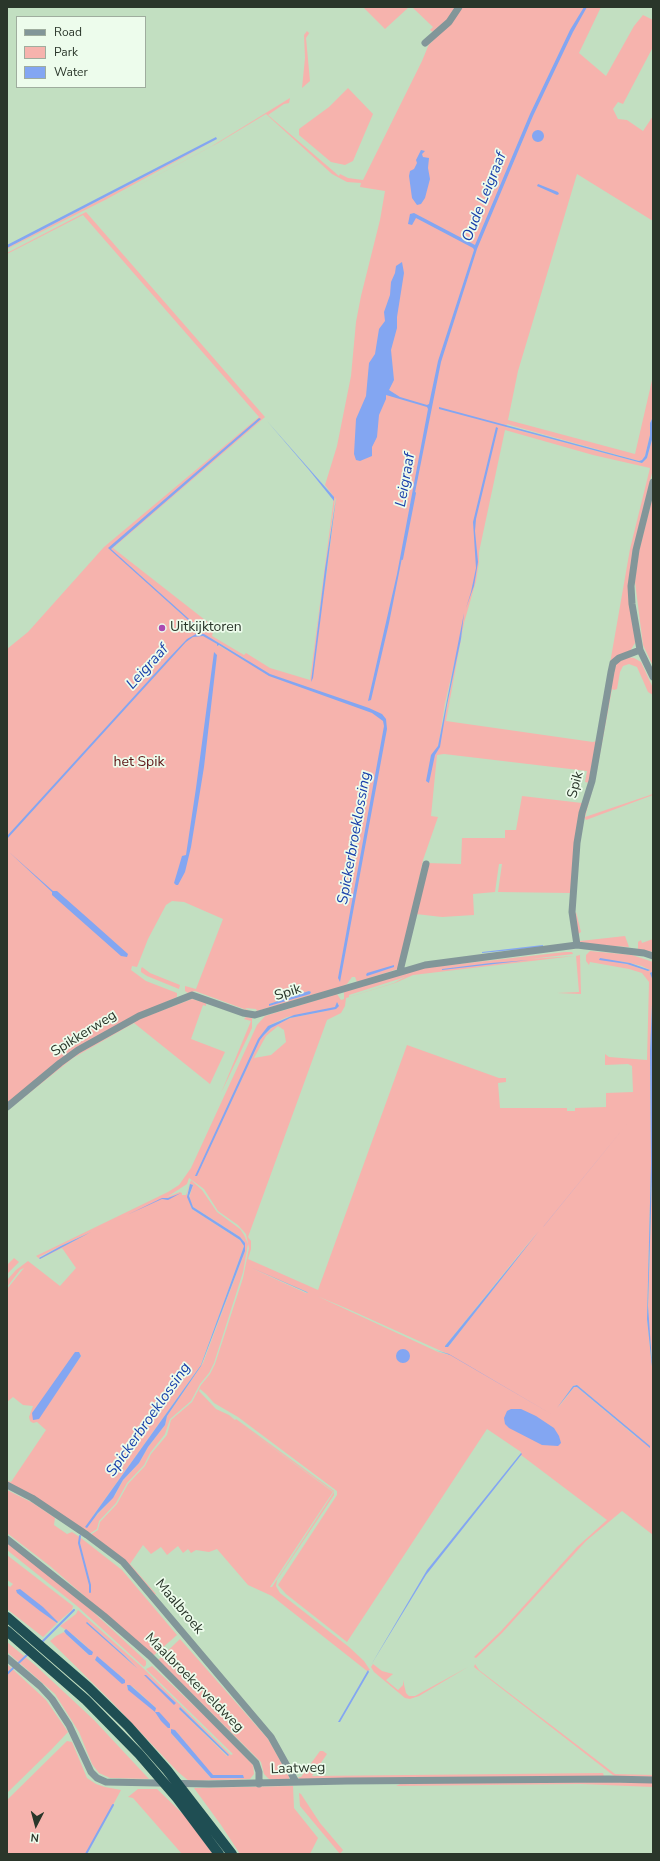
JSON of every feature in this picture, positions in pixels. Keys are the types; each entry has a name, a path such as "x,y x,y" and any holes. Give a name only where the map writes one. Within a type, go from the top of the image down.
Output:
{"highway":[{"path":"7,1617 50,1653 128,1726 190,1798 232,1854"},
{"path":"7,1631 86,1700 154,1771 177,1798 219,1854"}],"street":[{"path":"425,43 449,22 459,7"},
{"path":"653,482 636,550 631,586 632,604 640,650 653,677"},
{"name":"Spik","path":"577,945 572,912 577,844 582,813 592,782 611,672 614,663 619,658 640,650"},
{"path":"400,971 426,864"},
{"name":"Spik","path":"184,997 192,995 198,996 243,1013 255,1015 400,971 425,965 577,945 644,953 653,956"},
{"name":"Spikkerweg","path":"7,1107 78,1050 139,1016 184,997"},
{"name":"Maalbroek","path":"7,1485 32,1498 87,1535 123,1562 271,1737 296,1782"},
{"name":"Maalbroekerveldweg","path":"7,1539 95,1609 150,1656 256,1763 259,1772 259,1784"},
{"name":"Laatweg","path":"7,1658 40,1686 62,1713 91,1772 97,1778 106,1782 259,1784 296,1782 504,1779 653,1780"}],"green space":[{"path":"363,7 409,7 385,29"},
{"name":"het Spik","path":"412,7 601,7 579,53 606,76 634,26 643,15 653,20 653,47 623,104 618,102 613,109 618,119 627,120 643,131 653,116 653,221 577,174 518,371 508,420 635,454 653,376 653,417 650,423 650,435 645,456 639,461 507,424 506,427 642,463 647,458 653,436 653,469 632,554 635,643 630,651 618,657 605,692 630,549 650,468 593,455 505,430 479,552 476,581 464,623 446,721 593,742 596,741 590,783 585,782 587,771 444,754 437,755 431,816 438,817 423,860 401,965 398,969 357,982 355,977 352,977 347,984 343,986 257,1011 256,1009 245,1008 250,1011 195,991 188,993 185,991 185,986 196,989 223,919 184,902 172,901 166,905 148,939 137,967 132,966 131,970 146,981 177,993 177,997 129,1018 7,1103 7,649 28,632 104,547 259,417 83,215 7,253 86,212 265,417 113,548 214,627 212,636 244,655 246,653 270,668 310,680 334,497 325,485 337,446 351,376 356,322 380,220 385,191 360,187 361,183 347,182 332,174 266,114 218,143 111,200 212,146 290,98 289,103 284,104 268,115 339,176 340,174 348,178 363,180 429,44 432,42 437,31 434,33 430,30 433,27","holes":["260,419 114,545 111,547","336,498 327,570 317,632","463,627 439,746 438,749 445,703","212,639 247,661 218,645 217,646","309,991 310,992 310,994 269,1005"]},
{"path":"307,31 309,33 310,32 306,38 310,81 302,88 305,58 304,35"},
{"path":"348,88 373,114 353,161 345,165 331,162 299,135 299,129 329,107"},
{"path":"217,139 105,200 7,249 7,248"},
{"path":"653,495 653,666 643,645 635,582 638,555"},
{"path":"627,657 634,658 641,662 653,688 653,695 648,692 637,667 629,664 623,666 620,672 617,689 612,689 596,775 585,817 653,795 586,820 584,816 616,664"},
{"path":"522,796 582,803 571,911 570,893 498,892 502,864 499,864 495,892 473,894 474,915 442,917 416,914 426,863 461,864 462,838 505,838 505,830 516,830"},
{"path":"576,912 581,932 578,934 580,941 625,936 629,947 580,944 576,928"},
{"path":"653,939 653,952 638,949 638,942 641,940 642,943"},
{"path":"590,951 632,955 653,962 653,974 652,972 650,973 653,981 650,1051 651,1164 647,1319 653,1376 653,1535 622,1511 586,1541 502,1633 476,1658 474,1657 501,1631 577,1547 607,1520 521,1455 521,1452 487,1429 347,1642 286,1594 278,1585 337,1495 337,1491 238,1417 214,1403 200,1389 199,1391 216,1409 229,1415 333,1492 270,1587 272,1587 334,1492 334,1495 277,1580 276,1586 280,1593 349,1647 364,1661 370,1670 367,1671 272,1596 248,1585 217,1549 209,1552 196,1550 191,1553 188,1549 183,1553 178,1546 167,1555 161,1547 151,1554 143,1545 130,1564 156,1594 154,1595 90,1535 98,1530 100,1522 117,1504 128,1484 145,1466 151,1454 167,1435 171,1420 192,1402 201,1385 210,1374 215,1364 243,1278 249,1248 246,1234 238,1225 218,1211 204,1189 189,1178 187,1184 167,1197 180,1192 182,1195 186,1195 191,1180 202,1190 217,1212 240,1229 248,1244 243,1272 214,1363 209,1373 200,1384 191,1401 170,1419 165,1434 150,1453 144,1465 127,1483 116,1503 99,1521 97,1529 89,1534 7,1484 7,1481 11,1482 46,1430 37,1422 33,1423 30,1421 29,1417 33,1406 23,1405 13,1397 7,1402 7,1289 24,1268 20,1270 7,1287 7,1280 16,1270 28,1261 60,1286 76,1268 62,1248 40,1259 36,1256 168,1192 179,1185 191,1168 257,1025 265,1016 337,994 341,1000 344,999 344,992 424,968 565,952 572,952 573,954 530,959 574,956 413,975 395,983 346,998 345,1006 341,1013 327,1020 248,1237 251,1241 251,1249 248,1259 318,1290 407,1045 499,1078 506,1078 506,1082 498,1083 500,1108 567,1108 567,1111 575,1111 575,1108 606,1107 606,1093 633,1092 632,1066 628,1064 605,1065 605,1054 609,1057 647,1060 649,982 642,973 629,969 590,962 589,965 586,961 586,955","holes":["599,959 625,962 642,966 650,970 648,971 627,964","405,977 394,983 349,997 349,995","337,1003 339,1005 330,1010 290,1018 274,1026 264,1035 260,1040 197,1176 263,1033 270,1025 287,1017 333,1008","278,1026 284,1030 286,1042 271,1055 254,1058 266,1036","190,1184 193,1185 189,1198 193,1207 240,1237 245,1243 245,1251 203,1363 167,1416 165,1425 148,1447 139,1463 123,1480 115,1495 95,1517 93,1516 201,1365 244,1246 240,1240 192,1209 187,1194","538,1231 448,1347 445,1346","91,1232 40,1258 39,1257","251,1268 307,1292 308,1293 306,1293","317,1296 348,1309 450,1355 438,1352","79,1352 81,1356 40,1416","577,1385 637,1437 650,1446 635,1436 577,1387 574,1387 558,1408 573,1386"]},
{"path":"580,955 581,994 557,993 579,992 576,956"},
{"path":"142,967 150,973 180,985 179,989 147,976 141,972"},
{"path":"192,999 206,1003 206,1006 203,1005 191,1039 225,1052 210,1084 134,1023 73,1058 7,1111 74,1055 134,1021"},
{"path":"246,1017 252,1018 252,1028 221,1093 251,1021 244,1019"},
{"path":"653,1146 653,1365 648,1306"},
{"path":"14,1258 19,1262 7,1274 7,1265"},
{"path":"236,1419 334,1492 235,1420"},
{"path":"7,1490 33,1503 55,1518 54,1525 67,1534 72,1532 122,1570 177,1635 153,1656 50,1566 7,1533"},
{"path":"7,1541 91,1610 146,1661 146,1665 144,1667 77,1606 7,1550"},
{"path":"7,1555 73,1606 72,1610 58,1622 25,1593 17,1593 57,1623 43,1637 7,1609 7,1585 10,1587 13,1584 7,1580"},
{"path":"78,1610 143,1668 231,1755 233,1754 146,1669 152,1666 209,1720 253,1765 254,1774 250,1779 189,1781 178,1772 111,1701 50,1641 64,1632 89,1655 92,1655 89,1649 77,1638 60,1626 76,1614","holes":["87,1622 138,1669 87,1623","99,1658 125,1680 125,1683 95,1660","127,1685 133,1687 156,1708 155,1711 127,1688","180,1707 229,1755 227,1756 179,1709","175,1730 214,1776 210,1777 171,1733"]},
{"path":"180,1639 268,1739 289,1776 289,1779 269,1779 264,1774 261,1762 158,1660"},
{"path":"7,1642 35,1665 94,1720 149,1779 110,1778 99,1773 92,1764 79,1732 55,1694 7,1652"},
{"path":"7,1664 46,1700 68,1732 7,1793"},
{"path":"373,1664 382,1671 393,1674 386,1680 398,1690 403,1685 403,1680 406,1693 409,1696 415,1696 468,1667 419,1696 410,1699 405,1698 374,1672 371,1667"},
{"path":"475,1664 479,1670 615,1774 653,1775 653,1777 614,1776 474,1667"},
{"path":"67,1741 72,1742 87,1778 96,1784 121,1790 87,1854 7,1854 7,1800"},
{"path":"320,1751 327,1754 312,1776 603,1773 604,1776 300,1779 298,1777 301,1777"},
{"path":"402,1783 653,1783 653,1787 581,1784 396,1786"},
{"path":"293,1786 294,1808 318,1838 310,1854 240,1854 194,1788"},
{"path":"138,1789 157,1789 185,1816 213,1854 182,1854 133,1798 128,1797"},
{"path":"299,1793 320,1823 343,1850 340,1854 300,1806"}],"water":[{"path":"584,7 587,7 573,32 533,116 477,249 441,362 389,623 371,700 368,701 397,574 428,409 427,407 386,395 386,399 379,415 377,437 372,447 372,456 360,461 356,460 354,454 356,419 366,396 369,363 375,354 379,329 385,321 384,312 390,295 391,282 396,266 402,262 404,273 397,317 397,328 391,350 394,380 389,390 400,397 427,405 429,404 438,361 474,250 473,248 416,218 412,225 408,224 410,214 414,213 475,245 530,114 570,30"},
{"path":"538,130 542,132 544,136 542,140 538,142 534,140 532,136 534,132"},
{"path":"216,137 217,139 7,248 7,245"},
{"path":"421,150 425,151 422,154 423,157 429,158 428,168 430,179 425,198 421,204 417,205 412,198 409,176 410,171 414,169 417,163 416,160"},
{"path":"538,184 558,192 559,194 557,195 537,186"},
{"path":"439,407 639,461 645,456 650,435 650,423 653,417 653,436 647,458 642,463 439,409"},
{"path":"259,418 261,419 111,549 198,627 197,628 108,548"},
{"path":"267,421 334,497 334,501 309,470"},
{"path":"496,427 498,428 476,519 475,531 478,562 474,586 466,608 476,568 473,522"},
{"path":"336,498 313,678 311,682 325,569"},
{"path":"464,613 461,639 440,747 435,755 429,783 426,781 431,755 438,746"},
{"path":"196,634 204,634 270,674 369,708 382,714 386,719 387,729 340,982 338,978 384,726 383,721 372,713 269,676 219,645 217,646 217,644 203,636 193,637 186,642 7,839 7,836 168,659 187,639"},
{"path":"214,652 217,655 204,767 191,847 185,872 178,885 176,885 174,883 182,856 186,855"},
{"path":"9,852 53,891 57,891 91,921 128,954 127,957 121,956 52,895 52,892"},
{"path":"543,945 543,947 482,953 482,952"},
{"path":"600,958 630,963 650,970 648,971 627,964 599,960"},
{"path":"529,960 442,970 491,963"},
{"path":"394,965 394,967 367,976 366,975 367,973"},
{"path":"652,972 653,974 653,981 650,973"},
{"path":"653,981 653,1146 648,1306 653,1376 647,1319 651,1164 650,1051"},
{"path":"309,991 311,992 310,994 269,1006 269,1004"},
{"path":"337,1002 339,1006 336,1009 290,1018 271,1028 264,1035 260,1040 197,1176 195,1176 258,1039 268,1026 294,1015 335,1007"},
{"path":"190,1184 193,1185 189,1196 193,1207 240,1237 245,1243 245,1251 201,1366 167,1416 165,1425 148,1447 139,1463 123,1480 113,1498 98,1513 87,1528 85,1527 201,1365 244,1246 240,1240 192,1209 187,1197"},
{"path":"181,1193 168,1200 162,1199 127,1215 162,1198 168,1198"},
{"path":"539,1231 448,1347 445,1347 445,1346"},
{"path":"91,1232 40,1259 39,1258 61,1246"},
{"path":"250,1267 307,1292 308,1293"},
{"path":"403,1349 408,1351 410,1356 408,1361 403,1363 398,1361 396,1356 398,1351"},
{"path":"435,1350 449,1354 553,1415 450,1355"},
{"path":"75,1352 79,1352 81,1356 39,1419 33,1420 32,1413"},
{"path":"577,1385 650,1446 650,1448 577,1387 574,1387 557,1408 573,1386"},
{"path":"511,1409 521,1409 536,1416 554,1428 561,1443 558,1446 542,1445 509,1428 505,1424 504,1418 507,1411"},
{"path":"521,1453 522,1454 426,1575 371,1665 427,1570"},
{"path":"20,1589 43,1607 58,1622 57,1623 40,1611 17,1593 16,1590"},
{"path":"87,1622 125,1656 138,1669 86,1623"},
{"path":"66,1629 93,1652 92,1655 89,1655 66,1634 64,1631"},
{"path":"97,1656 125,1680 125,1683 122,1684 95,1660"},
{"path":"368,1670 369,1672 340,1722 338,1722"},
{"path":"144,1675 146,1675 176,1703 174,1705"},
{"path":"127,1685 130,1685 156,1708 155,1712 128,1690"},
{"path":"180,1707 229,1755 228,1756 179,1709"},
{"path":"155,1712 159,1712 161,1714 170,1724 170,1728 168,1728 161,1721"},
{"path":"171,1729 175,1730 213,1775 243,1775 244,1778 211,1778 171,1733"}],"waterway":[{"name":"Leigraaf","path":"402,559 415,493"},
{"name":"Spickerbroeklossing","path":"80,1536 79,1543 90,1585 90,1592"},
{"name":"Spickerbroeklossing","path":"42,1642 74,1610"},
{"name":"Spickerbroeklossing","path":"7,1674 28,1654"},
{"path":"86,1854 113,1805"}],"place":[{"name":"Uitkijktoren","path":"162,628"}],"water label":[{"name":"Oude Leigraaf","path":"485,197"}]}
